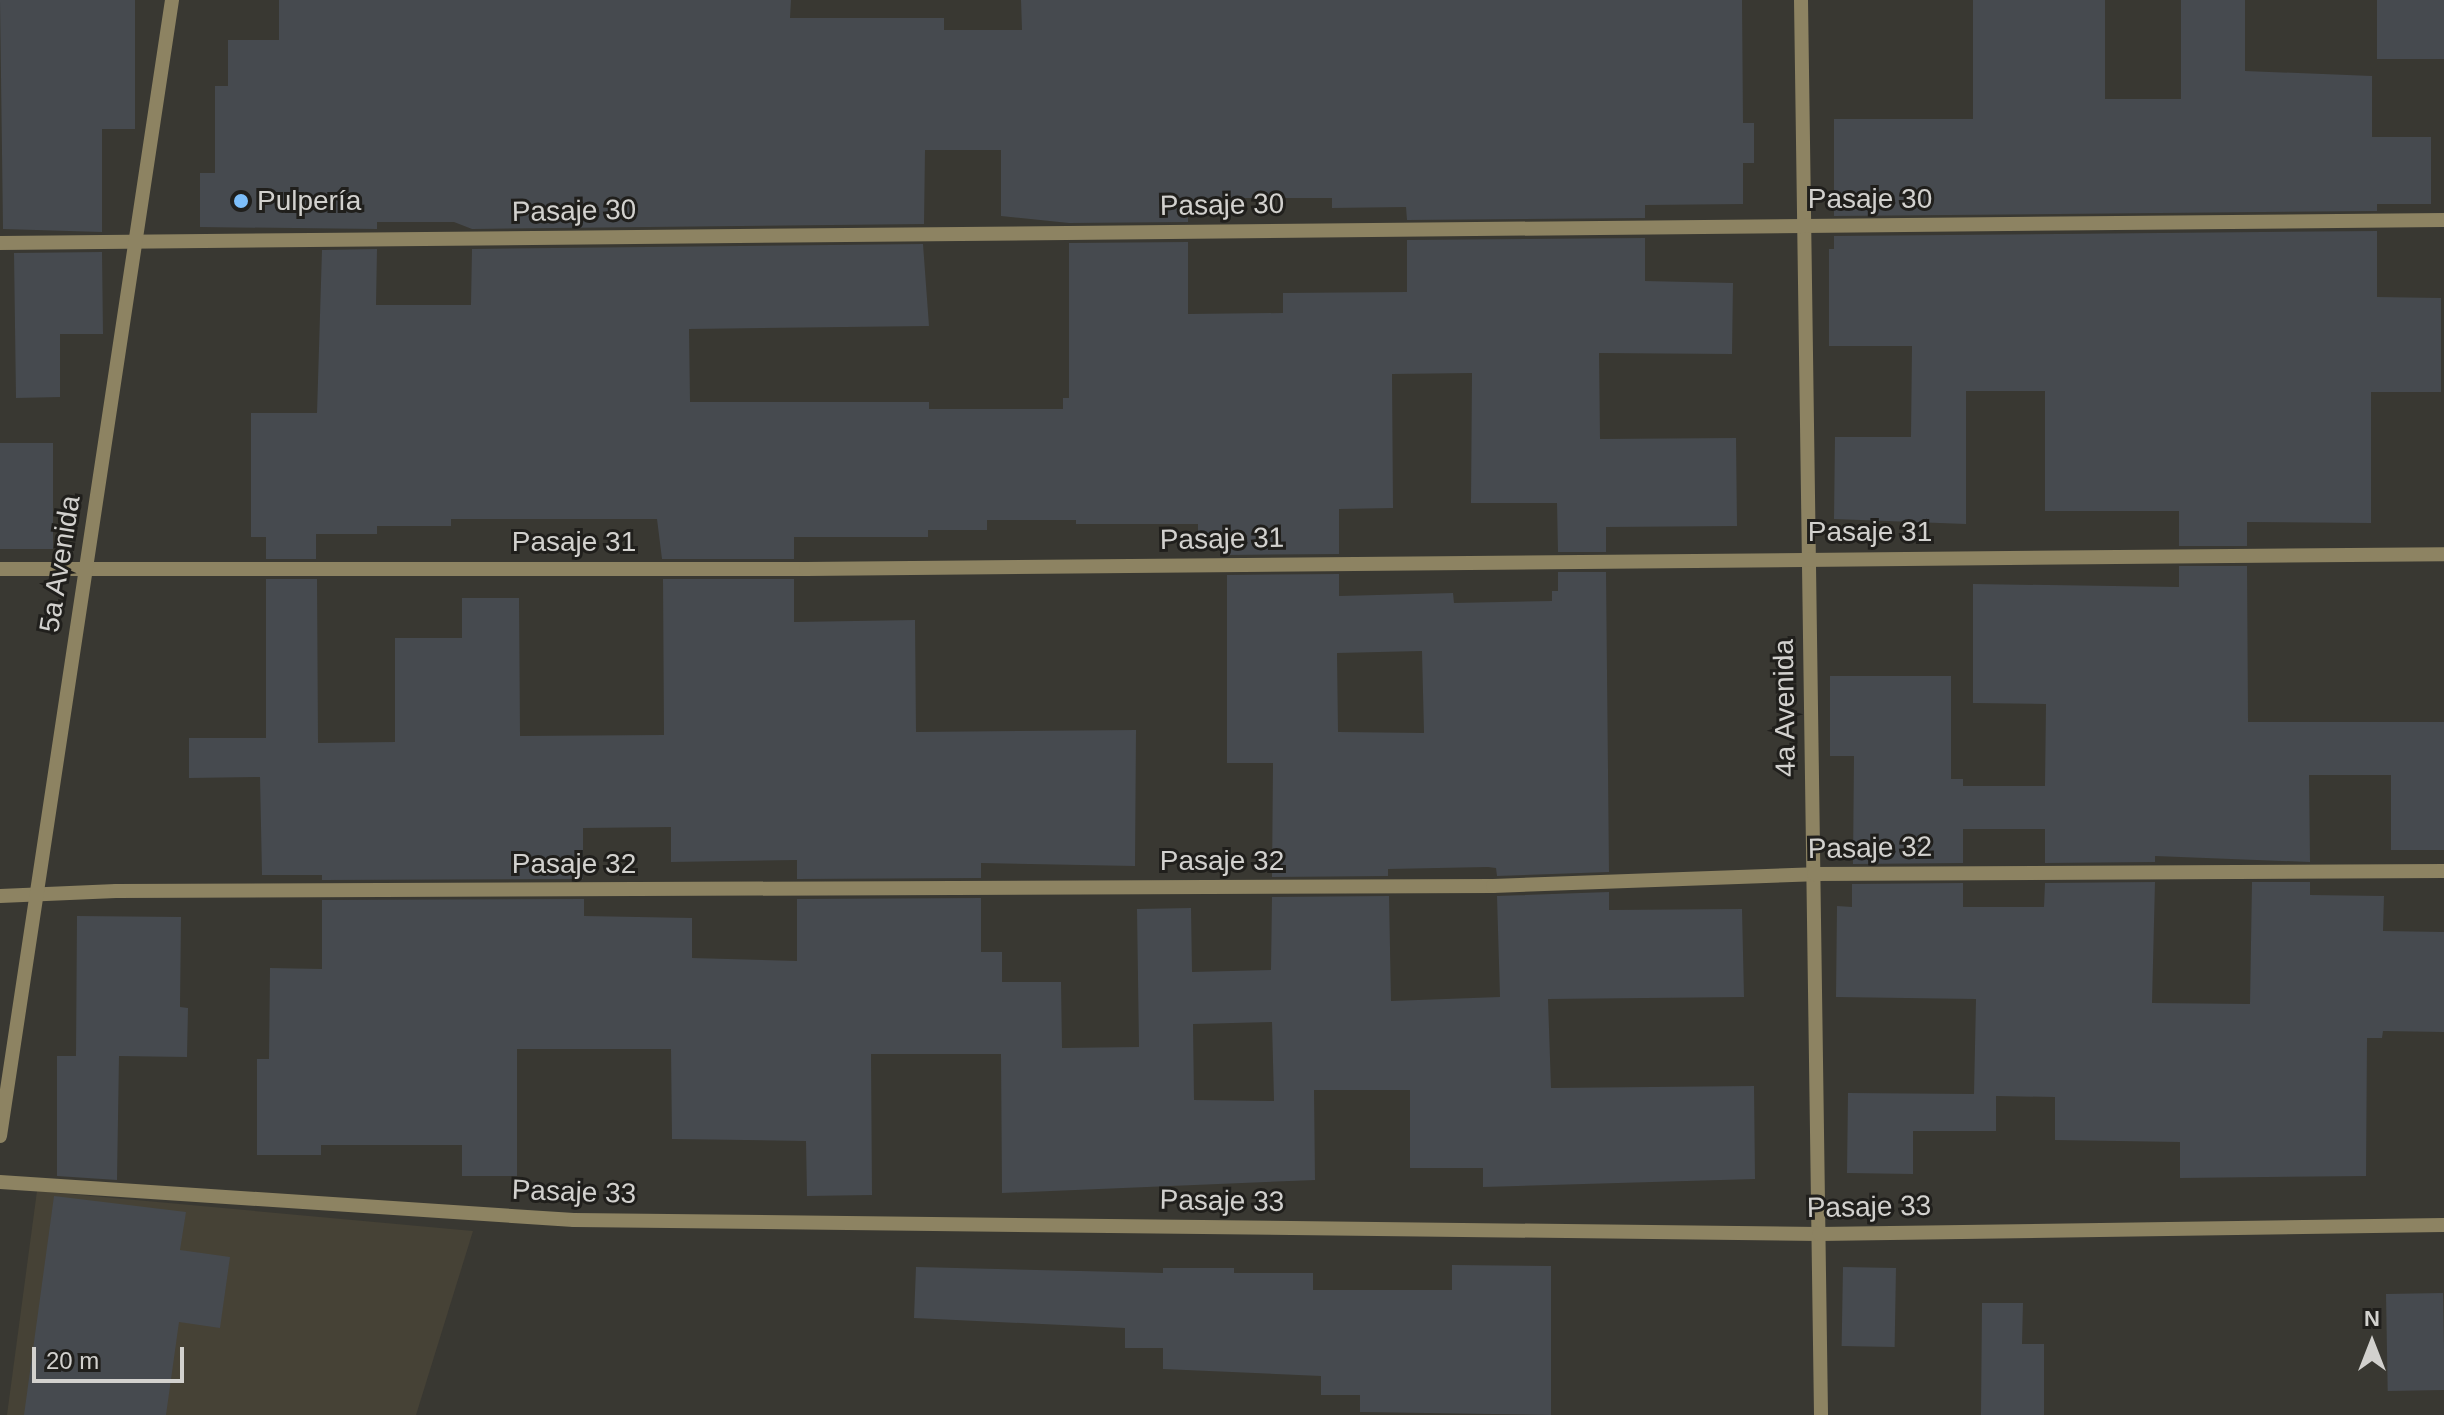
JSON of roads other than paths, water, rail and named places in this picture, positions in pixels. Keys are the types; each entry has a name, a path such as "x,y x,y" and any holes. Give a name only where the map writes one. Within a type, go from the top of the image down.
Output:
{"street":[{"name":"5a Avenida","path":"0,1136 172,0"},
{"name":"4a Avenida","path":"1801,0 1821,1415"},
{"name":"Pasaje 30","path":"0,243 2444,220"},
{"name":"Pasaje 31","path":"0,569 822,569 2444,554"},
{"name":"Pasaje 32","path":"0,896 1477,886 1814,874 2444,871"},
{"name":"Pasaje 33","path":"0,1182 574,1220 1819,1234 2444,1225"}],"place":[{"name":"Pulpería","path":"241,201"}]}
